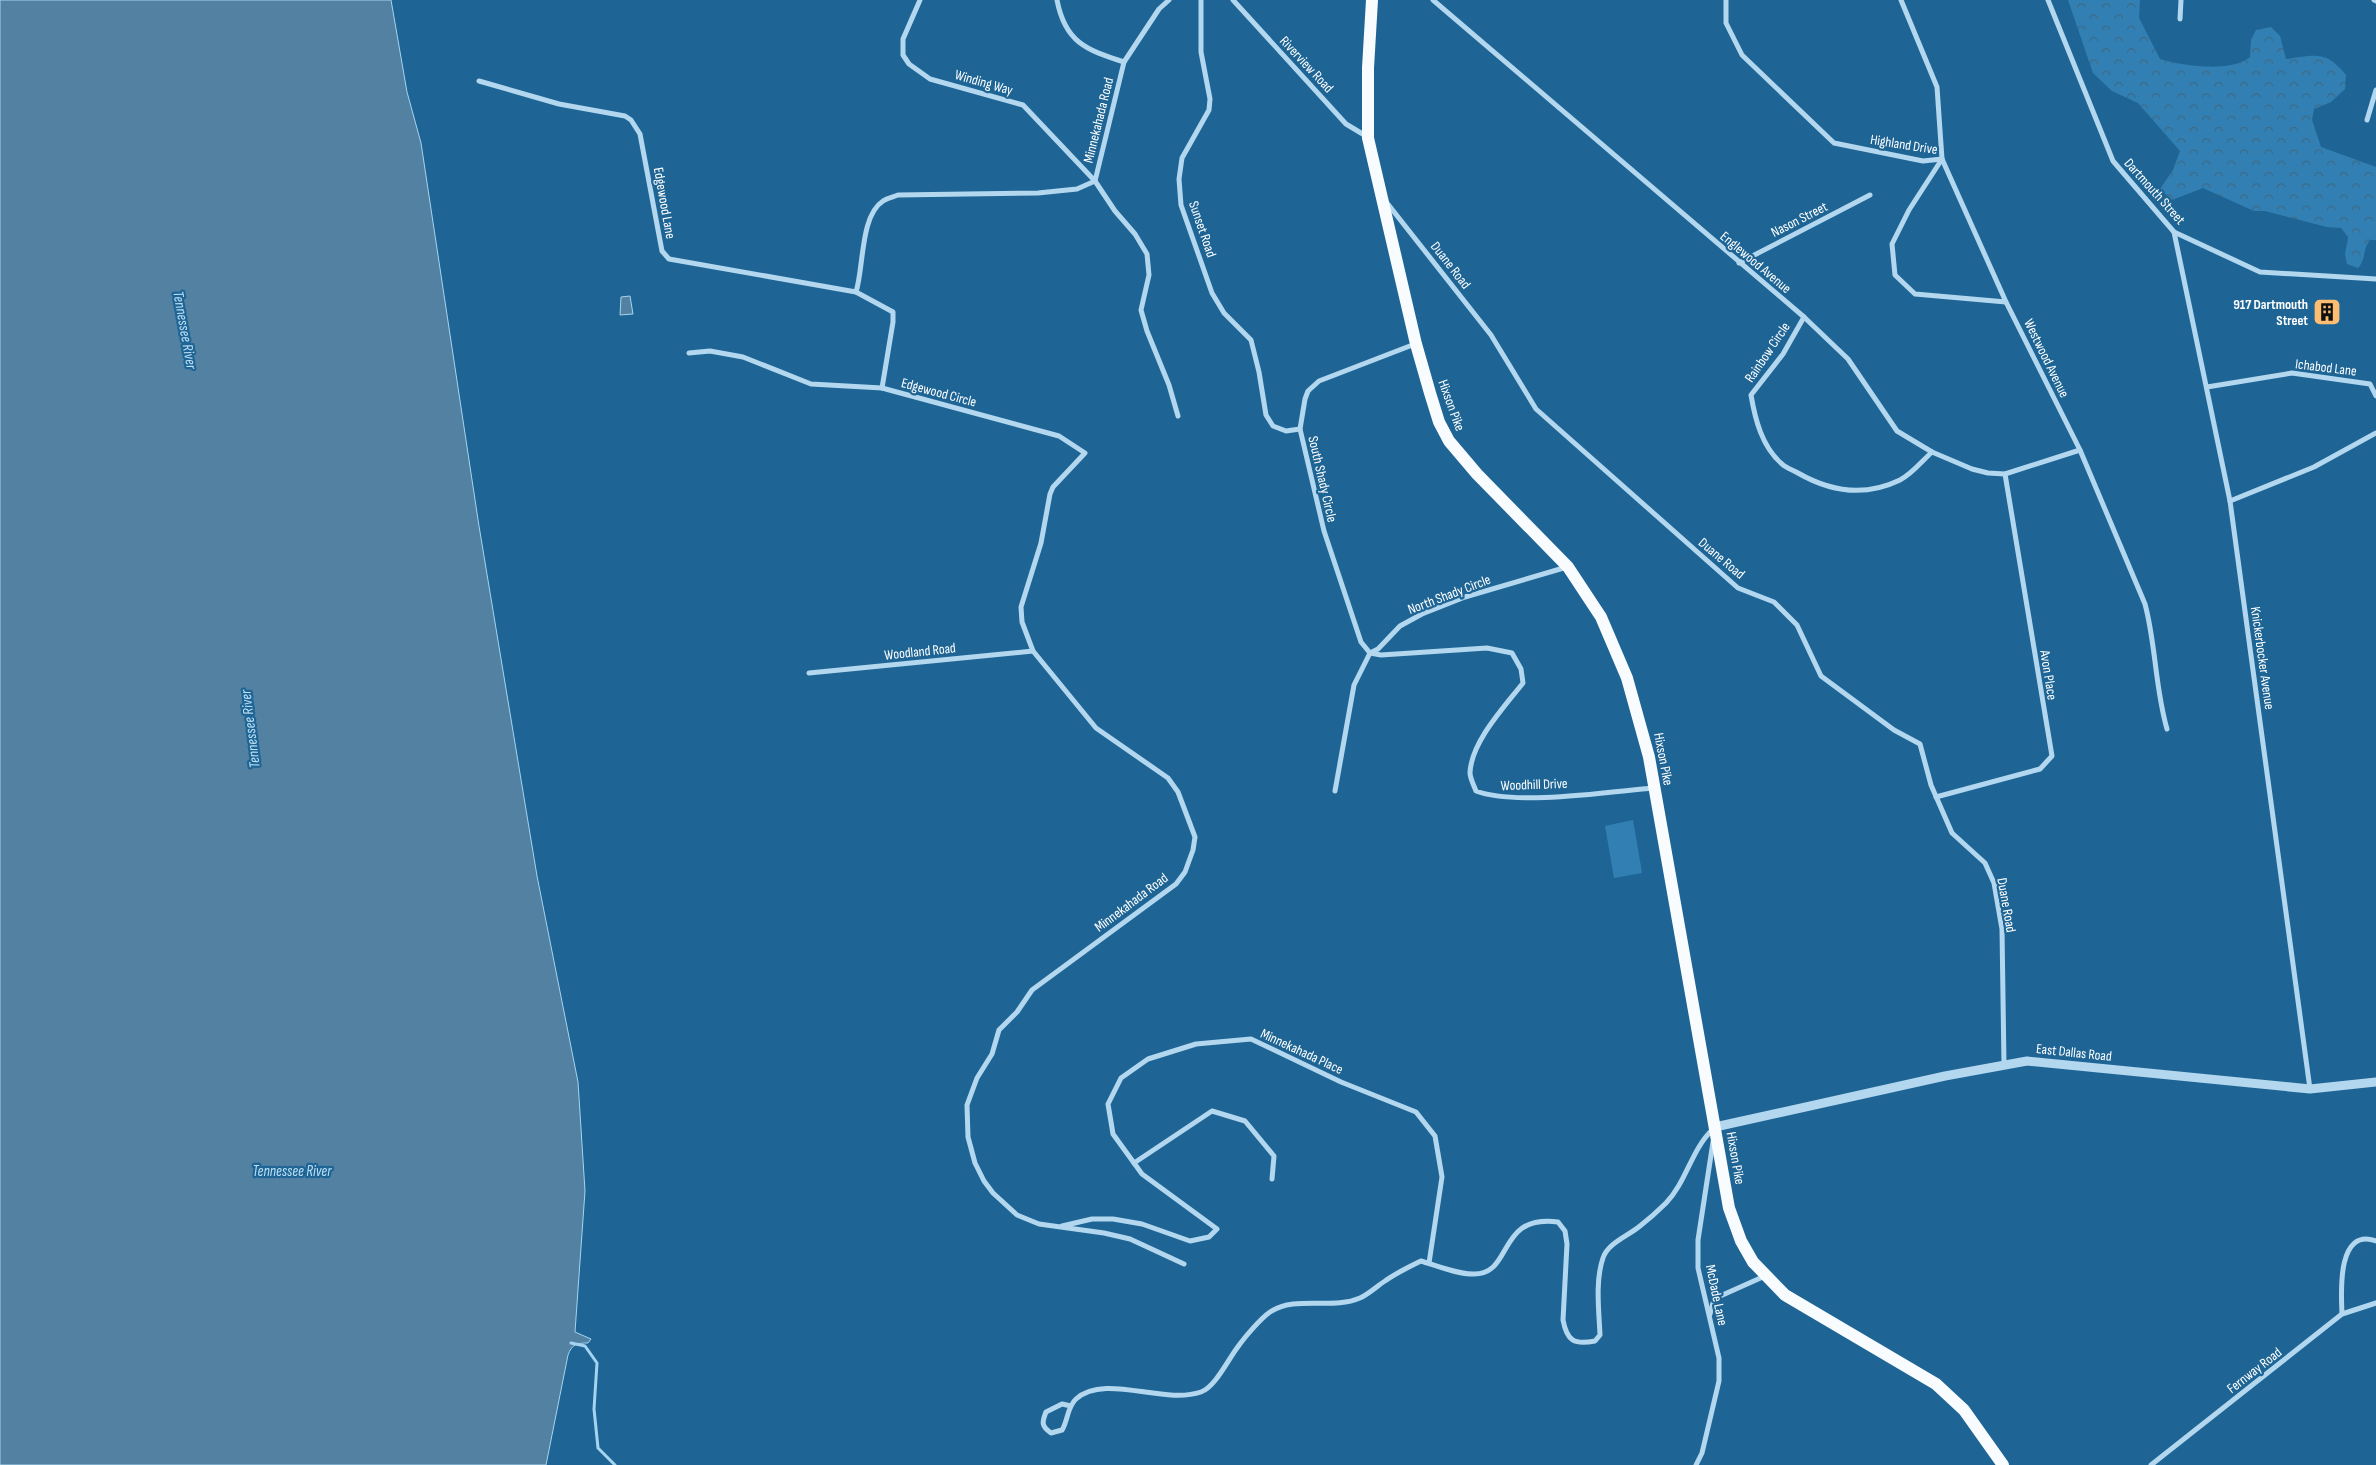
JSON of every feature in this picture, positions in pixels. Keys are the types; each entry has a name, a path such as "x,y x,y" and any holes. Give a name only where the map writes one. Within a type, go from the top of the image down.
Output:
{"main road":[{"name":"Hixson Pike","path":"1372,0 1368,68 1368,138 1416,344 1439,422 1449,441 1477,474 1568,567 1601,617 1627,678 1641,721 1655,788 1729,1208 1741,1242 1753,1262 1785,1295 1936,1384 1964,1410 2003,1465"}],"street":[{"name":"Winding Way","path":"920,0 904,39 903,55 909,64 930,79 1022,105 1095,181"},
{"path":"1057,0 1061,21 1071,36 1092,52 1124,62"},
{"name":"Minnekahada Road","path":"1169,0 1159,9 1124,62 1095,181 1147,254 1149,275 1141,310 1169,384 1178,416"},
{"name":"Sunset Road","path":"1202,0 1201,52 1210,99 1209,110 1182,158 1179,179 1181,205 1212,293 1224,313 1250,340 1259,372 1266,415 1273,426 1286,431 1300,430"},
{"name":"Riverview Road","path":"1233,0 1346,124 1368,138"},
{"name":"Englewood Avenue","path":"1434,0 1804,317 1848,359 1897,430 1932,452 1972,469 2005,474 2080,450"},
{"name":"Highland Drive","path":"1726,0 1726,23 1742,55 1834,143 1923,161 1942,159"},
{"name":"Westwood Avenue","path":"1901,0 1937,87 1942,159 2006,302 2080,450 2145,604 2152,630 2156,678 2168,729"},
{"name":"Dartmouth Street","path":"2048,0 2112,161 2174,232 2260,272 2376,279"},
{"path":"2180,19 2182,0"},
{"name":"Edgewood Lane","path":"479,81 559,104 625,116 631,120 640,134 662,251 669,259 856,292"},
{"path":"2366,120 2376,90"},
{"name":"Highland Drive","path":"1942,159 1910,210 1892,244 1895,275 1915,294 2006,302"},
{"path":"856,292 860,280 866,233 872,214 882,201 898,195 1038,193 1077,189 1095,181"},
{"name":"Duane Road","path":"1380,195 1491,335 1536,409 1738,588 1774,602 1797,625 1821,676 1894,730 1920,744 1930,785 1952,833 1985,863 1994,883 2002,929 2004,1065"},
{"name":"Nason Street","path":"1739,262 1870,195"},
{"name":"Knickerbocker Avenue","path":"2174,232 2208,387 2230,501 2310,1089"},
{"name":"Edgewood Circle","path":"856,292 893,312 882,388 1059,436 1085,453"},
{"name":"Rainbow Circle","path":"1804,317 1783,354 1752,395 1755,421 1764,440 1781,464 1819,485 1843,491 1890,484 1902,479 1932,452"},
{"name":"South Shady Circle","path":"1370,653 1361,642 1324,530 1300,430 1308,391 1319,381 1416,344"},
{"path":"689,353 710,351 743,357 811,384 882,388"},
{"name":"Ichabod Lane","path":"2208,387 2292,373 2370,384 2376,396"},
{"path":"2230,501 2314,467 2376,433"},
{"name":"Minnekahada Road","path":"1085,453 1053,487 1050,494 1041,543 1021,607 1022,622 1033,651 1096,728 1168,778 1184,806 1195,837 1193,850 1185,872 1176,884 1032,990 1017,1012 999,1030 992,1054 977,1078 967,1105 968,1137 975,1163 993,1193 1017,1215 1039,1224 1130,1239 1184,1264"},
{"name":"Avon Place","path":"1936,797 2040,769 2052,756 2005,474"},
{"name":"North Shady Circle","path":"1335,791 1354,684 1370,653 1378,649 1400,626 1422,614 1465,597 1568,567"},
{"name":"Woodhill Drive","path":"1370,653 1381,655 1486,648 1512,653 1521,669 1523,682 1486,732 1473,758 1470,774 1476,791 1490,796 1527,797 1655,788"},
{"name":"Woodland Road","path":"809,673 1033,651"},
{"name":"Minnekahada Place","path":"1059,1226 1092,1219 1113,1219 1142,1224 1190,1241 1209,1238 1218,1229 1142,1174 1113,1134 1108,1104 1121,1078 1148,1059 1196,1044 1251,1039 1340,1082 1416,1112 1435,1136 1442,1177 1429,1263"},
{"name":"East Dallas Road","path":"1715,1127 2027,1061 2310,1089 2376,1082"},
{"path":"1134,1162 1212,1110 1245,1121 1274,1156 1272,1179"},
{"path":"1071,1406 1062,1404 1046,1412 1042,1422 1050,1433 1062,1430 1071,1406 1082,1396 1107,1388 1175,1396 1190,1395 1204,1391 1219,1374 1237,1347 1270,1312 1288,1305 1330,1303 1360,1298 1386,1280 1422,1261 1457,1272 1476,1274 1492,1268 1515,1232 1530,1222 1544,1220 1558,1222 1565,1231 1567,1244 1563,1320 1565,1332 1572,1340 1580,1343 1595,1341 1600,1335 1600,1277 1603,1256 1614,1243 1640,1227 1666,1203 1681,1183 1702,1139 1715,1127"},
{"name":"McDade Lane","path":"1696,1465 1702,1453 1720,1381 1719,1358 1698,1268 1698,1240 1715,1127"},
{"path":"2342,1314 2341,1288 2347,1252 2359,1241 2376,1241"},
{"path":"1710,1316 1712,1303 1718,1296 1766,1276"},
{"name":"Fernway Road","path":"2152,1465 2342,1314 2376,1303"}],"green space":[{"path":"2068,0 2140,0 2139,18 2160,59 2170,62 2194,66 2219,67 2242,62 2250,57 2251,40 2256,30 2271,27 2280,36 2286,59 2320,56 2332,61 2339,67 2346,75 2345,89 2331,102 2314,109 2312,120 2321,147 2376,167 2376,240 2370,240 2368,243 2363,261 2358,268 2347,264 2345,254 2348,237 2341,228 2327,227 2265,211 2254,211 2203,188 2172,200 2160,189 2173,170 2180,151 2138,103 2112,91 2093,73"},
{"path":"1633,820 1642,873 1614,878 1605,826"}],"water":[{"name":"Tennessee River","path":"0,0 391,0 407,92 421,143 479,526 537,876 578,1082 585,1191 575,1332 591,1339 588,1343 573,1346 568,1355 546,1465 0,1465"},
{"path":"630,296 633,314 620,315 621,297"}],"waterway":[{"path":"571,1343 585,1346 597,1363 594,1409 598,1448 615,1465"}],"place":[{"name":"917 Dartmouth Street","path":"2327,312"}]}
